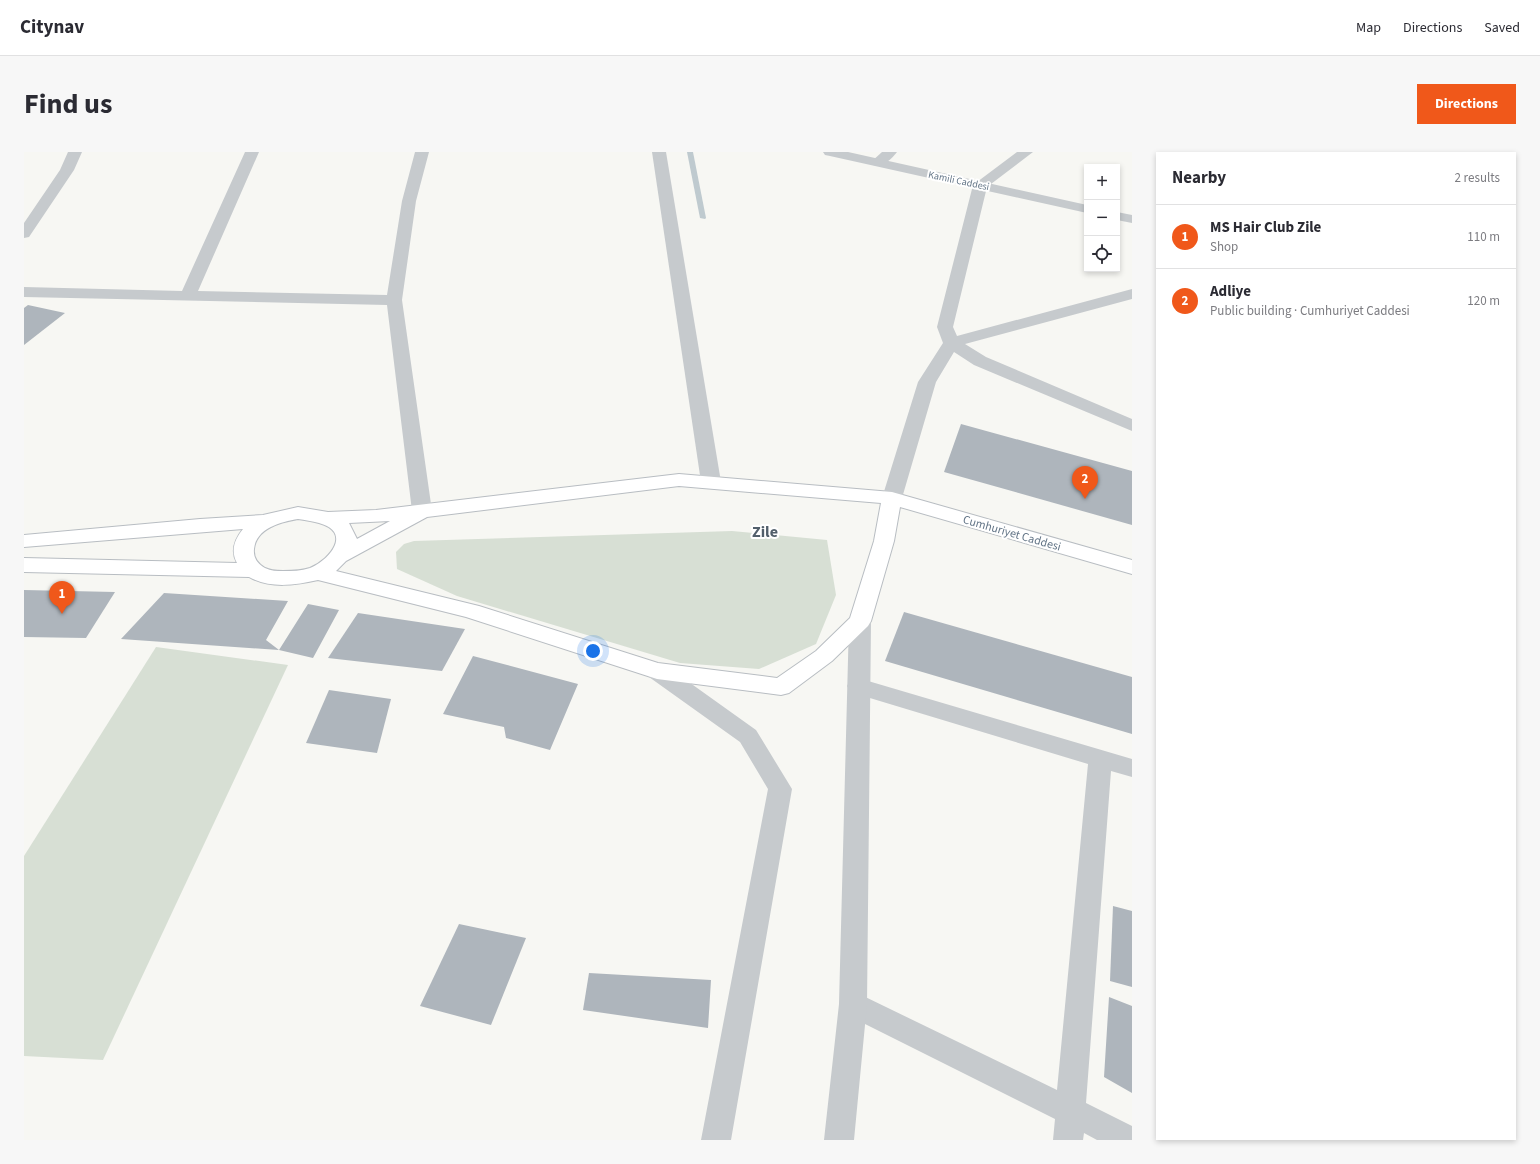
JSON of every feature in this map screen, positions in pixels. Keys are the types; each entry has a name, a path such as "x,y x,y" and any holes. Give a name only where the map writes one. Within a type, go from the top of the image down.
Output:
{"main road":[{"name":"Cumhuriyet Caddesi","path":"329,518 376,516 679,480 892,498 1132,567"},
{"path":"318,573 471,611 657,671 781,687 824,656 860,621 884,541 892,498"},
{"path":"342,556 347,545 346,534 340,525 329,518 315,513 281,515 266,521 253,529 245,540 242,551 245,561 254,570 266,576 283,579 301,578 318,573 332,566 342,556 422,511"},
{"path":"24,541 200,525 266,521"},
{"path":"24,565 254,570"}],"street":[{"path":"24,234 67,170 75,152"},
{"path":"188,296 252,152"},
{"path":"422,152 409,201 394,300 422,511"},
{"path":"658,152 711,482"},
{"name":"Kamili Caddesi","path":"830,152 1084,208"},
{"path":"878,162 890,152"},
{"path":"1026,152 980,185 945,327 951,343 980,361 1132,426"},
{"path":"1120,217 1132,219"},
{"path":"24,292 394,300"},
{"path":"892,498 927,382 951,343 1073,308 1132,294"},
{"path":"839,1140 853,1004 860,621"},
{"path":"657,671 748,736 780,789 716,1140"},
{"path":"858,686 1132,768"},
{"path":"1068,1140 1100,758"},
{"path":"853,1004 1129,1140"}],"shaded area":[{"path":"732,531 827,540 836,595 816,644 759,669 680,663 457,596 397,569 396,552 404,544 414,541"},
{"path":"156,647 288,665 103,1060 24,1056 24,856"}],"building":[{"path":"28,305 65,313 24,345 24,308"},
{"path":"961,424 1132,471 1132,525 944,472"},
{"path":"24,590 115,592 86,638 24,637"},
{"path":"164,593 288,601 266,640 279,650 121,639"},
{"path":"308,604 339,610 313,658 279,650"},
{"path":"904,612 1132,677 1132,734 885,661"},
{"path":"358,613 465,629 442,671 328,658"},
{"path":"473,656 578,684 550,750 506,738 504,727 443,714"},
{"path":"329,690 391,699 377,753 306,743"},
{"path":"1113,906 1132,911 1132,987 1110,981"},
{"path":"459,924 526,938 491,1025 420,1006"},
{"path":"589,973 711,980 708,1028 583,1010"},
{"path":"1109,997 1132,1006 1132,1093 1104,1077"}],"waterway":[{"path":"690,152 703,218"}],"place":[{"name":"Adliye","path":"1085,499"},
{"name":"MS Hair Club Zile","path":"62,614"}],"district":[{"name":"Zile","path":"765,531"}]}
